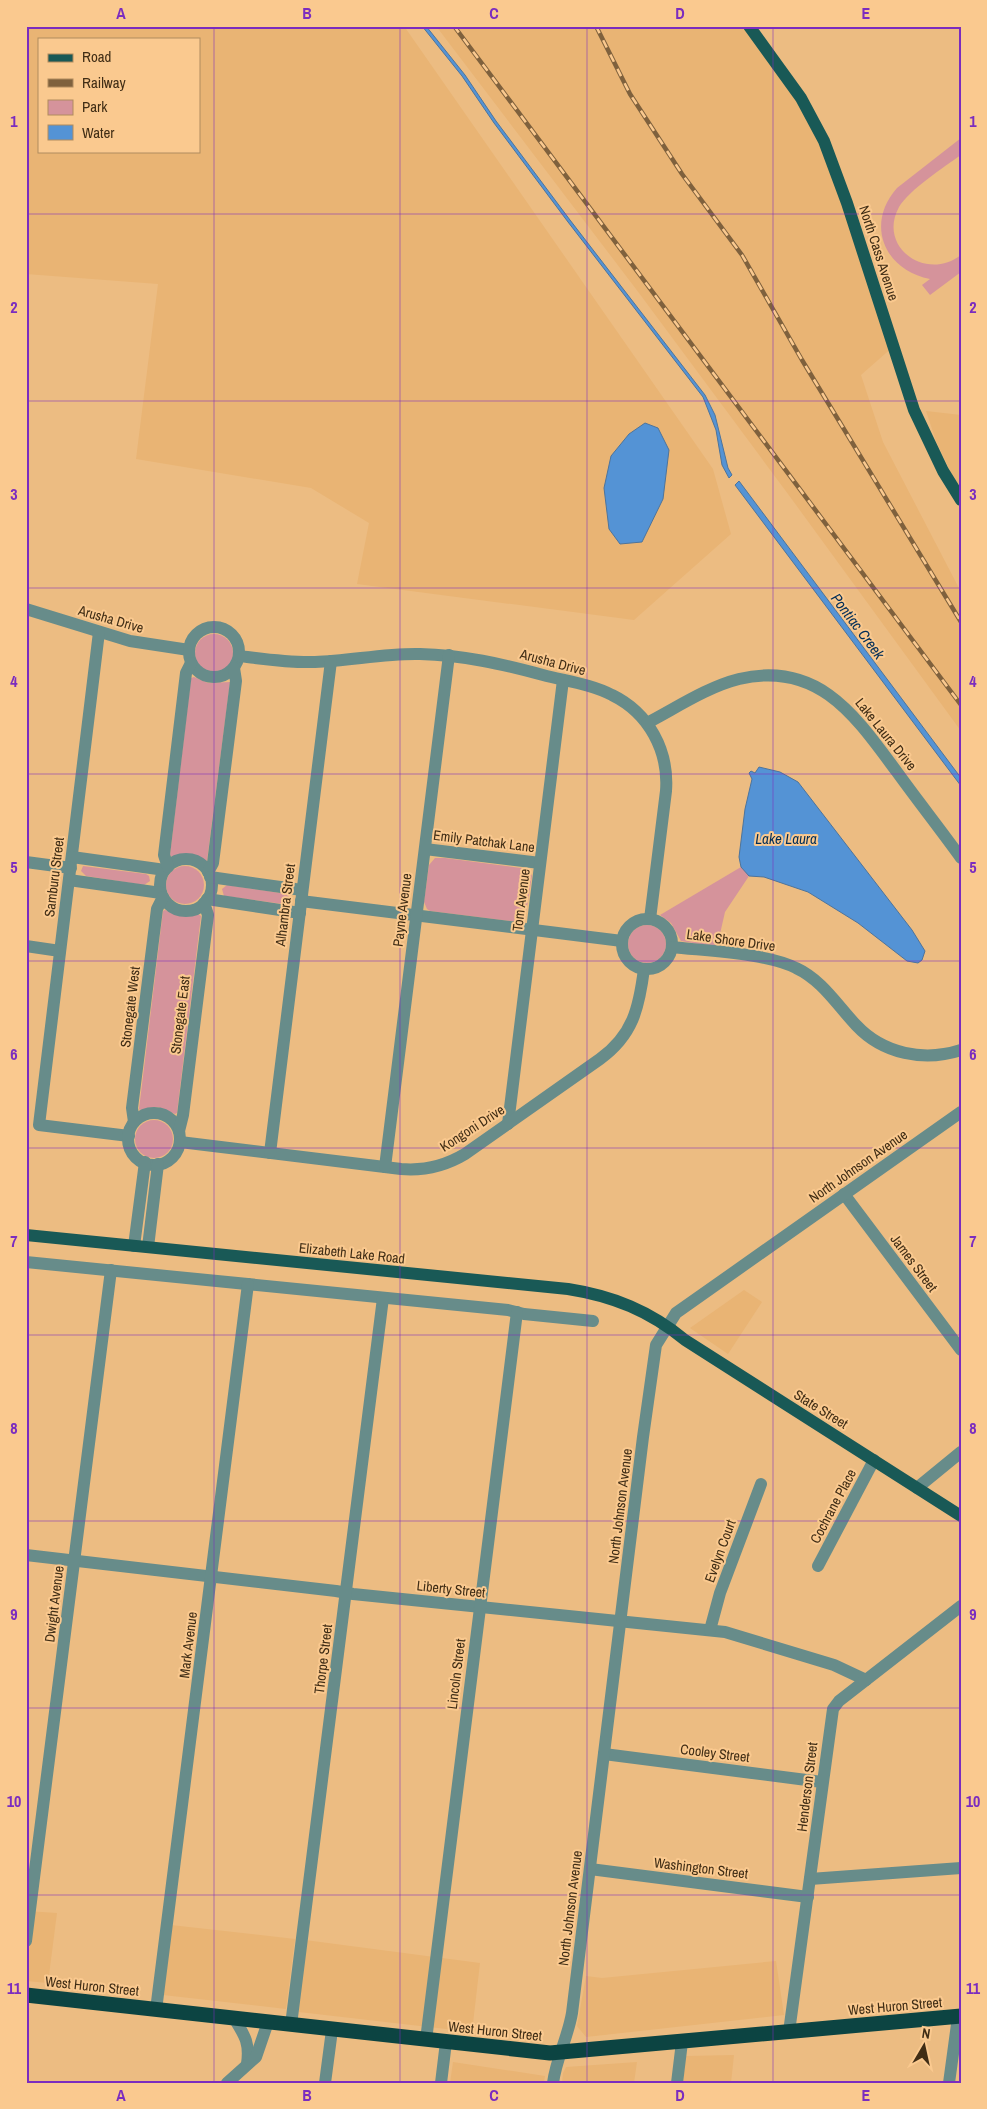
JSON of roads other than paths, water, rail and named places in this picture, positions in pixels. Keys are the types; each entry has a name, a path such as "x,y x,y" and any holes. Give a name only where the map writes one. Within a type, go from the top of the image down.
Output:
{"highway":[{"name":"West Huron Street","path":"26,1995 526,2051 561,2052 959,2016"}],"main road":[{"name":"North Cass Avenue","path":"749,26 801,98 824,141 847,203 914,410 940,466 961,500"},
{"name":"Elizabeth Lake Road","path":"26,1235 576,1290 624,1303 649,1314 667,1326"},
{"name":"State Street","path":"667,1326 685,1340 961,1516"}],"street":[{"name":"Arusha Drive","path":"26,609 145,644 189,650"},
{"path":"209,875 214,863 236,681 237,662 238,643 233,636 223,629 215,627 203,630 196,635 189,650 191,663 200,673 210,677 223,676 237,662"},
{"name":"Samburu Street","path":"100,632 39,1125 128,1136"},
{"name":"Arusha Drive","path":"237,662 331,661 395,654 448,655 493,662 563,680 612,695 629,705 647,723 662,751 667,782 650,919"},
{"name":"Payne Avenue","path":"385,1167 448,655"},
{"name":"Alhambra Street","path":"270,1153 331,661"},
{"path":"166,868 164,849 186,673 191,663"},
{"name":"Lake Laura Drive","path":"647,723 716,687 744,678 780,676 813,685 840,702 857,718 961,858"},
{"name":"Tom Avenue","path":"508,1124 563,680"},
{"name":"Emily Patchak Lane","path":"425,849 540,863"},
{"path":"206,901 211,888 209,875 200,864 189,860 178,860 166,868 160,881 162,895 171,906 182,910 194,909 206,901 301,901 622,941"},
{"path":"26,862 70,869 162,895"},
{"path":"70,869 166,868"},
{"path":"209,875 301,901"},
{"name":"Stonegate West","path":"134,1122 132,1108 156,914 162,895"},
{"name":"Stonegate East","path":"179,1136 208,915 206,901"},
{"path":"650,919 658,921 667,928 671,935 672,947 668,958 663,964 656,968 644,969 637,967 627,959 622,941 624,934 632,924 639,920 650,919"},
{"path":"26,946 60,951"},
{"name":"Lake Shore Drive","path":"672,947 772,960 795,967 821,985 865,1034 894,1050 928,1056 944,1055 961,1050"},
{"name":"Kongoni Drive","path":"179,1136 270,1153 385,1167 417,1170 447,1163 465,1154 508,1124 600,1059 619,1042 636,1012 644,969"},
{"name":"North Johnson Avenue","path":"553,2083 569,2030 572,2013 656,1345 676,1314 961,1112"},
{"path":"159,1113 170,1118 179,1136 174,1155 168,1160 152,1163 132,1152 128,1136 134,1122 144,1115 159,1113"},
{"path":"134,1246 152,1163"},
{"path":"148,1247 152,1163"},
{"name":"James Street","path":"844,1194 961,1350"},
{"path":"26,1262 593,1321"},
{"name":"Dwight Avenue","path":"26,1941 111,1270"},
{"name":"Mark Avenue","path":"156,2010 248,1284"},
{"name":"Thorpe Street","path":"291,2025 383,1298"},
{"name":"Lincoln Street","path":"426,2040 517,1312"},
{"path":"917,1488 961,1452"},
{"name":"Cochrane Place","path":"818,1566 874,1460"},
{"name":"Evelyn Court","path":"710,1630 720,1593 761,1484"},
{"name":"Liberty Street","path":"26,1556 346,1593 710,1630 730,1633 834,1665 866,1680"},
{"name":"Henderson Street","path":"789,2032 832,1709 837,1702 961,1606"},
{"name":"Cooley Street","path":"604,1754 822,1782"},
{"path":"810,1879 961,1868"},
{"name":"Washington Street","path":"590,1869 808,1897"},
{"path":"949,2083 959,2016"},
{"path":"234,2018 248,2045 247,2064"},
{"path":"227,2083 258,2054 268,2022"},
{"path":"326,2083 332,2030"},
{"path":"441,2083 446,2042"},
{"path":"677,2083 682,2042"}],"water":[{"path":"422,26 426,26 465,75 496,121 570,220 705,395 715,415 728,468 732,475 729,478 722,465 716,430 703,397 568,222 494,123 462,76"},
{"path":"645,423 658,428 669,450 663,499 642,542 620,544 609,529 604,488 611,456 629,434"},
{"path":"739,481 961,778 961,786 735,485"},
{"name":"Lake Laura","path":"759,767 780,772 798,782 912,930 925,951 922,960 918,963 907,961 858,923 808,892 764,877 749,876 741,867 739,857 745,809 752,779 749,773 751,771 755,773"}],"railway":[{"path":"454,26 961,705"},
{"path":"596,26 630,94 682,174 742,255 802,360 961,622"}],"water label":[{"name":"Pontiac Creek","path":"858,626"}]}
